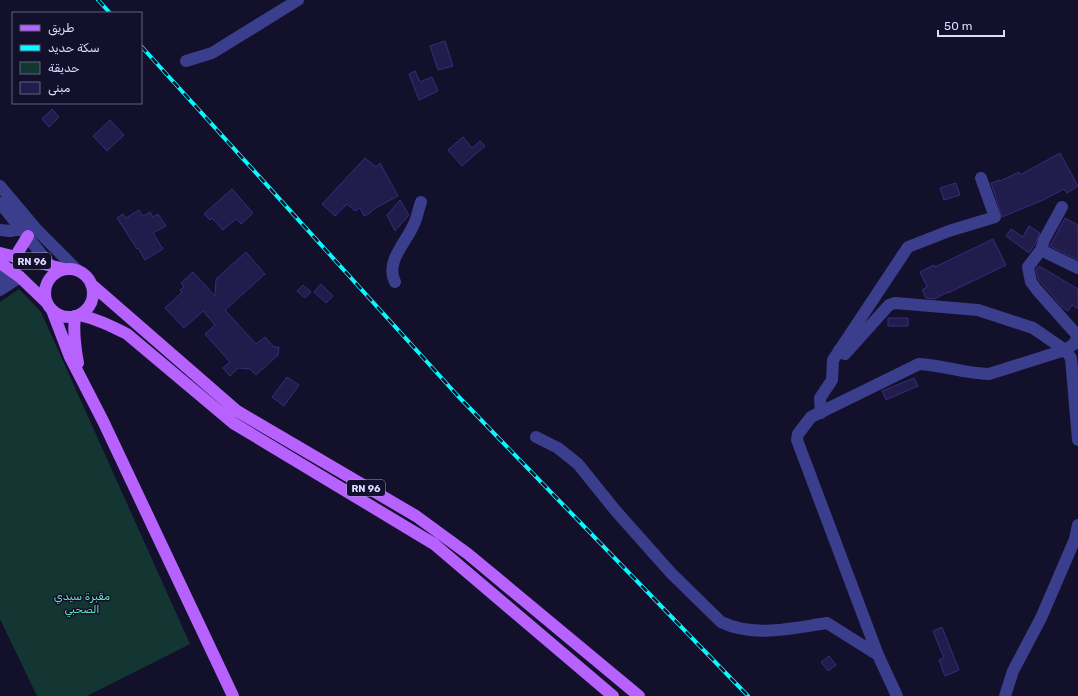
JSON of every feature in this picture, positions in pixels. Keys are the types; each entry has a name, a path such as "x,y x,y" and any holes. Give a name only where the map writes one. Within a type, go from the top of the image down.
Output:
{"main road":[{"path":"15,257 25,233"},
{"name":"RN 96","path":"0,253 57,269"},
{"name":"RN 96","path":"0,262 15,280 49,306"},
{"path":"49,306 63,317 77,316 85,311 90,305 93,291 91,284 83,274 77,270 57,269 45,286 44,294 70,357 103,422 233,696"},
{"name":"RN 96","path":"91,284 238,411 416,516 468,554 639,696"},
{"path":"77,316 74,327 74,345 82,379"},
{"name":"RN 96","path":"77,316 107,324 127,334 233,423 434,544 613,696"}],"street":[{"path":"186,61 212,53 298,0"},
{"path":"821,413 820,398 832,380 833,360 908,247 949,231 995,217 981,178"},
{"path":"0,186 38,231 77,270"},
{"path":"395,282 392,277 391,268 414,225 421,202"},
{"path":"0,203 57,269"},
{"path":"897,696 878,655 797,440 798,434 811,417 919,364 930,364 976,374 989,374 1065,350 1074,344 1078,336 1031,282 1028,267 1041,250 1044,240 1062,206"},
{"path":"0,230 25,233"},
{"path":"1041,250 1078,268"},
{"path":"0,275 15,280"},
{"path":"0,290 15,280"},
{"path":"839,350 845,354 889,305 895,303 978,310 1033,328 1065,350 1071,358 1078,440"},
{"path":"536,437 558,448 578,464 615,510 671,573 721,622 731,627 767,631 785,630 827,623 878,655"},
{"path":"1005,696 1013,670 1040,618 1075,538 1078,525"}],"green space":[{"name":"مقبرة سيدي الصحبي","path":"19,289 41,312 190,644 87,696 37,696 0,619 0,302"}],"building":[{"path":"445,41 453,66 438,70 430,46"},
{"path":"415,71 420,82 432,77 438,91 419,100 409,74"},
{"path":"52,109 59,117 49,127 42,119"},
{"path":"110,120 124,135 107,151 93,136"},
{"path":"463,137 472,148 480,141 485,146 462,166 448,150"},
{"path":"1060,153 1078,186 1067,193 1064,189 1043,200 1002,217 991,183 1000,181 1019,172 1020,175"},
{"path":"365,158 376,167 380,163 398,196 364,216 360,208 355,211 347,204 335,216 322,204"},
{"path":"956,183 960,195 944,200 940,188"},
{"path":"232,189 253,213 241,224 236,219 223,230 212,218 210,220 204,214"},
{"path":"400,200 409,215 395,231 387,215"},
{"path":"139,210 143,216 150,212 153,217 158,214 166,226 153,233 163,249 145,260 117,218 123,214 126,218"},
{"path":"1065,218 1078,225 1078,260 1050,246"},
{"path":"1029,226 1040,233 1029,253 1006,236 1011,229 1023,237"},
{"path":"993,239 1006,265 934,299 926,298 922,290 927,287 920,272 934,265 935,267"},
{"path":"246,252 265,274 225,310 256,344 265,337 274,347 279,347 278,355 256,375 250,369 238,368 230,376 223,368 230,362 205,334 215,325 203,311 184,328 165,308 182,292 180,290 184,287 181,283 193,272 215,296 216,279"},
{"path":"1039,266 1078,289 1078,309 1072,305 1068,311 1062,307 1038,279 1036,269"},
{"path":"321,284 333,296 326,303 314,292"},
{"path":"303,285 311,292 305,298 297,291"},
{"path":"888,318 908,318 908,326 888,326"},
{"path":"287,377 299,385 284,406 272,397"},
{"path":"914,378 918,386 886,400 882,391"},
{"path":"942,627 959,670 945,676 939,660 944,658 933,631"},
{"path":"829,656 836,665 828,671 821,662"}],"railway":[{"path":"98,0 109,12"},
{"path":"142,47 457,395 748,696"}]}
